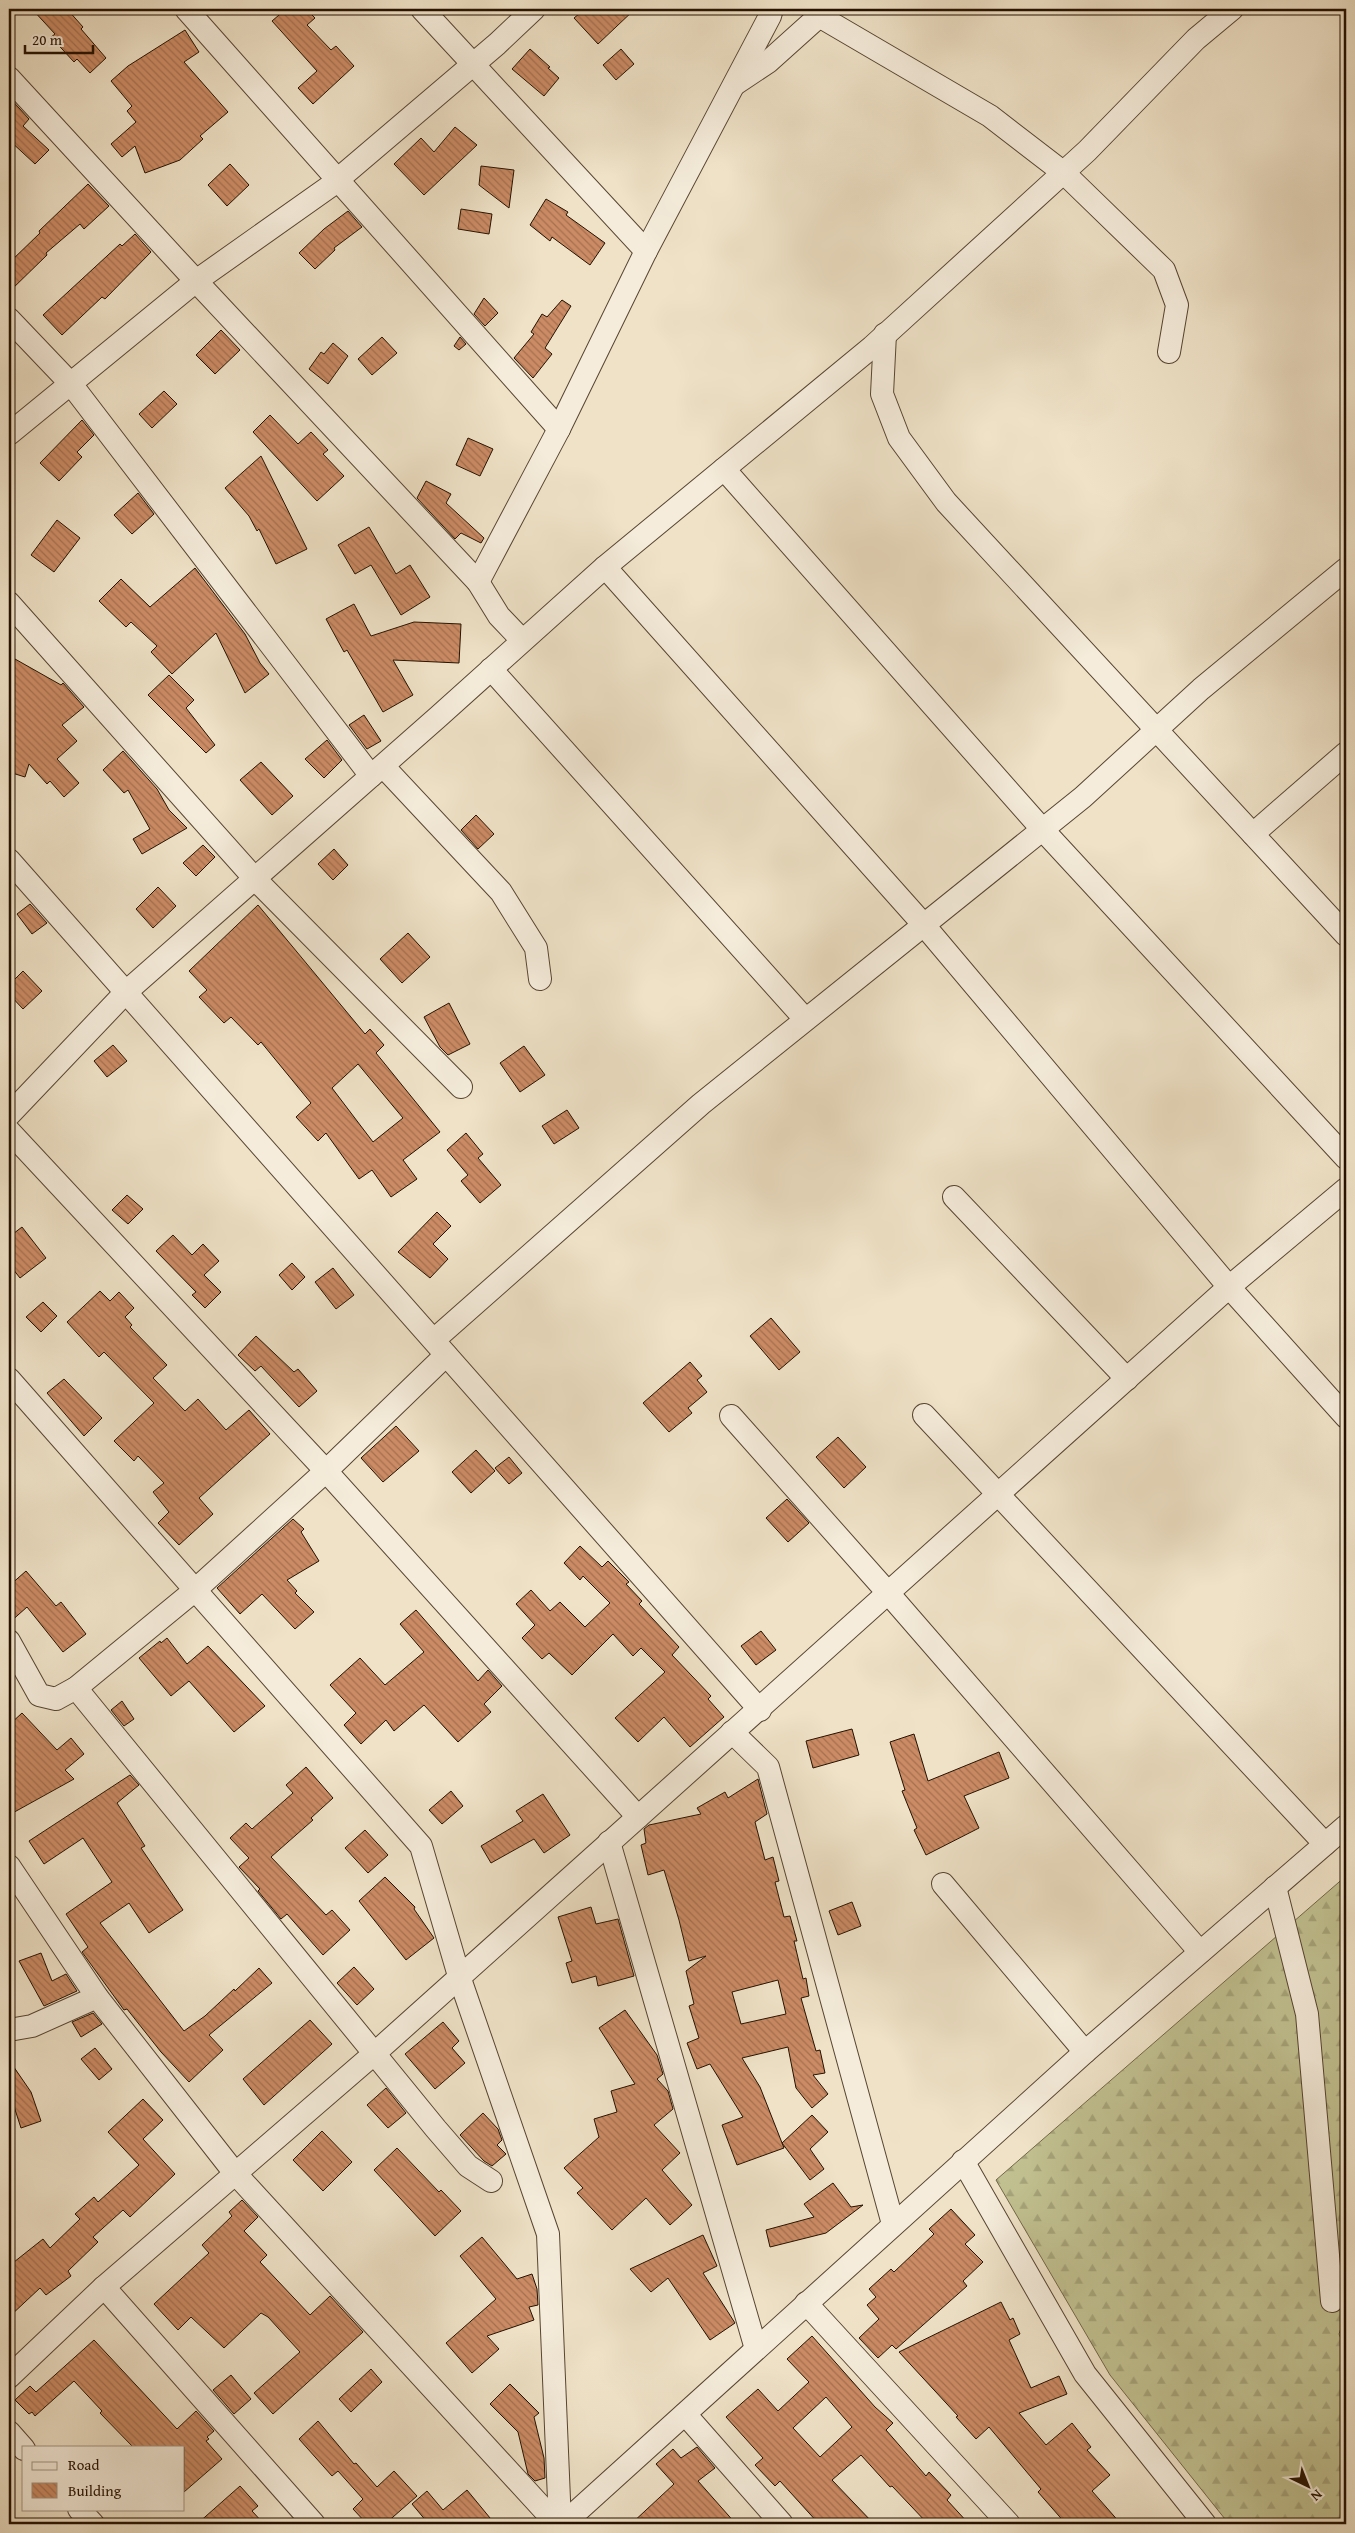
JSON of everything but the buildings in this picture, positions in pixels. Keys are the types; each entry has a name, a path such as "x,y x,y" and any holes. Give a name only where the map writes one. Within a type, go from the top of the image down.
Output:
{"street":[{"path":"186,9 559,429"},
{"path":"422,9 646,251"},
{"path":"9,434 196,281 338,179 473,64 534,9"},
{"path":"478,582 559,429 646,251 772,9"},
{"path":"9,1115 126,992 605,567 885,334 1064,173 1196,40 1232,9"},
{"path":"733,85 768,62 823,13 990,116 1064,173 1164,270 1177,305 1169,352"},
{"path":"9,78 478,582 499,616 522,640"},
{"path":"9,319 70,384 377,771 501,892 536,948 540,979"},
{"path":"885,334 882,394 899,438 946,502 1158,729 1346,935"},
{"path":"724,469 1042,829 1346,1158"},
{"path":"605,567 923,924 1229,1286 1346,1418"},
{"path":"9,1641 39,1695 56,1699 76,1688 194,1591 326,1471 440,1347 701,1104 1083,797 1201,689 1346,570"},
{"path":"9,603 255,879 462,1087"},
{"path":"491,669 805,1019"},
{"path":"1253,834 1346,753"},
{"path":"9,860 760,1710"},
{"path":"9,1131 326,1471 638,1817"},
{"path":"9,2378 104,2287 234,2172 375,2053 732,1732 760,1710 1229,1286 1346,1189"},
{"path":"954,1197 1127,1379"},
{"path":"9,1380 421,1846 459,1976 548,2234 560,2524"},
{"path":"924,1415 1325,1844"},
{"path":"731,1416 889,1594 1200,1952"},
{"path":"76,1688 468,2166 491,2181"},
{"path":"732,1732 768,1768 893,2224"},
{"path":"560,2524 685,2414 1085,2052 1346,1826"},
{"path":"609,1842 756,2349"},
{"path":"9,1866 97,1997 234,2172 560,2524"},
{"path":"942,1884 1085,2052"},
{"path":"1275,1888 1307,2014 1332,2301"},
{"path":"9,2030 32,2026 97,1997"},
{"path":"963,2161 1085,2374 1205,2524"},
{"path":"104,2287 314,2524"},
{"path":"806,2304 1009,2524"},
{"path":"685,2414 782,2524"},
{"path":"9,2432 22,2446"},
{"path":"80,2510 93,2524"}],"green space":[{"path":"1346,1876 1346,2313 1339,2334 1346,2351 1346,2524 1229,2524 1110,2375 996,2180"}]}
